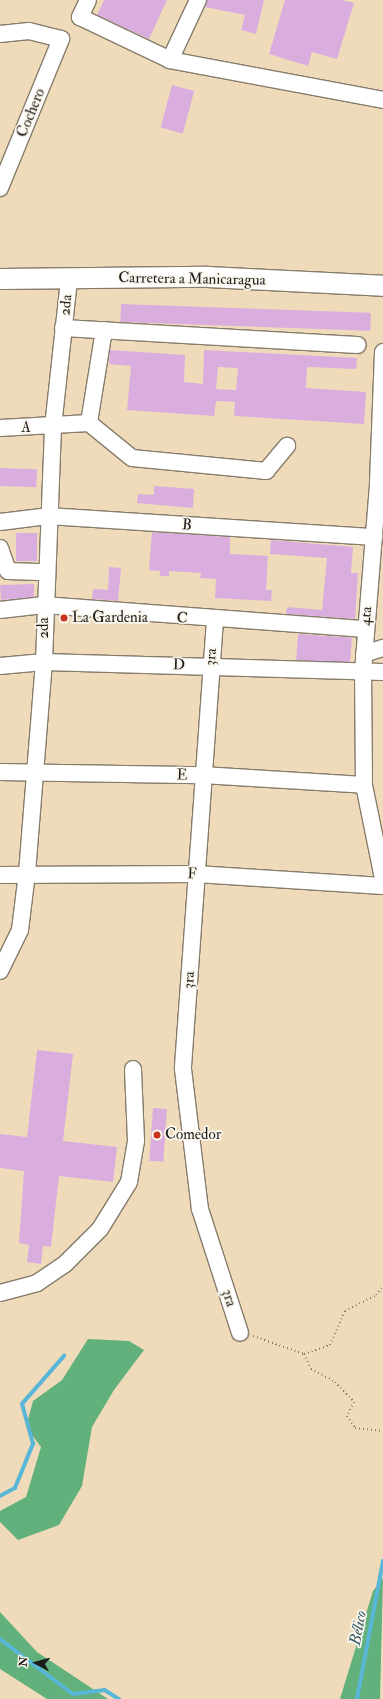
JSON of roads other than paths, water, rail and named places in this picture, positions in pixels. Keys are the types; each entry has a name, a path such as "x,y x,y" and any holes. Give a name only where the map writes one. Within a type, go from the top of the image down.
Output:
{"main road":[{"name":"Carretera a Manicaragua","path":"0,279 208,277 383,286"}],"street":[{"path":"88,0 80,17 170,60 383,100"},
{"path":"170,60 198,0"},
{"name":"Cochero","path":"0,34 29,31 61,39 0,188"},
{"name":"2da","path":"0,972 20,930 27,874 44,662 45,572 53,427 69,279"},
{"path":"64,328 358,345"},
{"path":"104,330 89,423 132,458 266,471 287,446"},
{"name":"4ta","path":"383,352 380,484 374,537 378,563 369,590 363,670 364,785 383,878"},
{"name":"A","path":"0,428 53,427 89,423"},
{"name":"B","path":"0,522 48,516 374,537"},
{"path":"0,548 8,571 45,572"},
{"path":"369,590 383,582"},
{"name":"C","path":"0,610 44,605 215,620 365,629"},
{"name":"3ra","path":"215,620 202,775 184,1069 200,1209 240,1332"},
{"path":"364,654 383,648"},
{"name":"D","path":"0,666 44,662 363,670 383,672"},
{"name":"E","path":"0,772 35,770 202,775 364,785"},
{"name":"F","path":"0,875 196,874 383,886"},
{"path":"0,1293 37,1283 65,1264 100,1229 129,1182 136,1140 133,1069"}],"waterway":[{"path":"0,1496 15,1488 33,1444 22,1404 64,1356"},
{"name":"Bélico","path":"357,1699 383,1561"},
{"name":"Bélico","path":"0,1639 73,1694 105,1690 119,1699"}],"place":[{"name":"La Gardenia","path":"64,618"},
{"name":"Comedor","path":"157,1135"}]}
